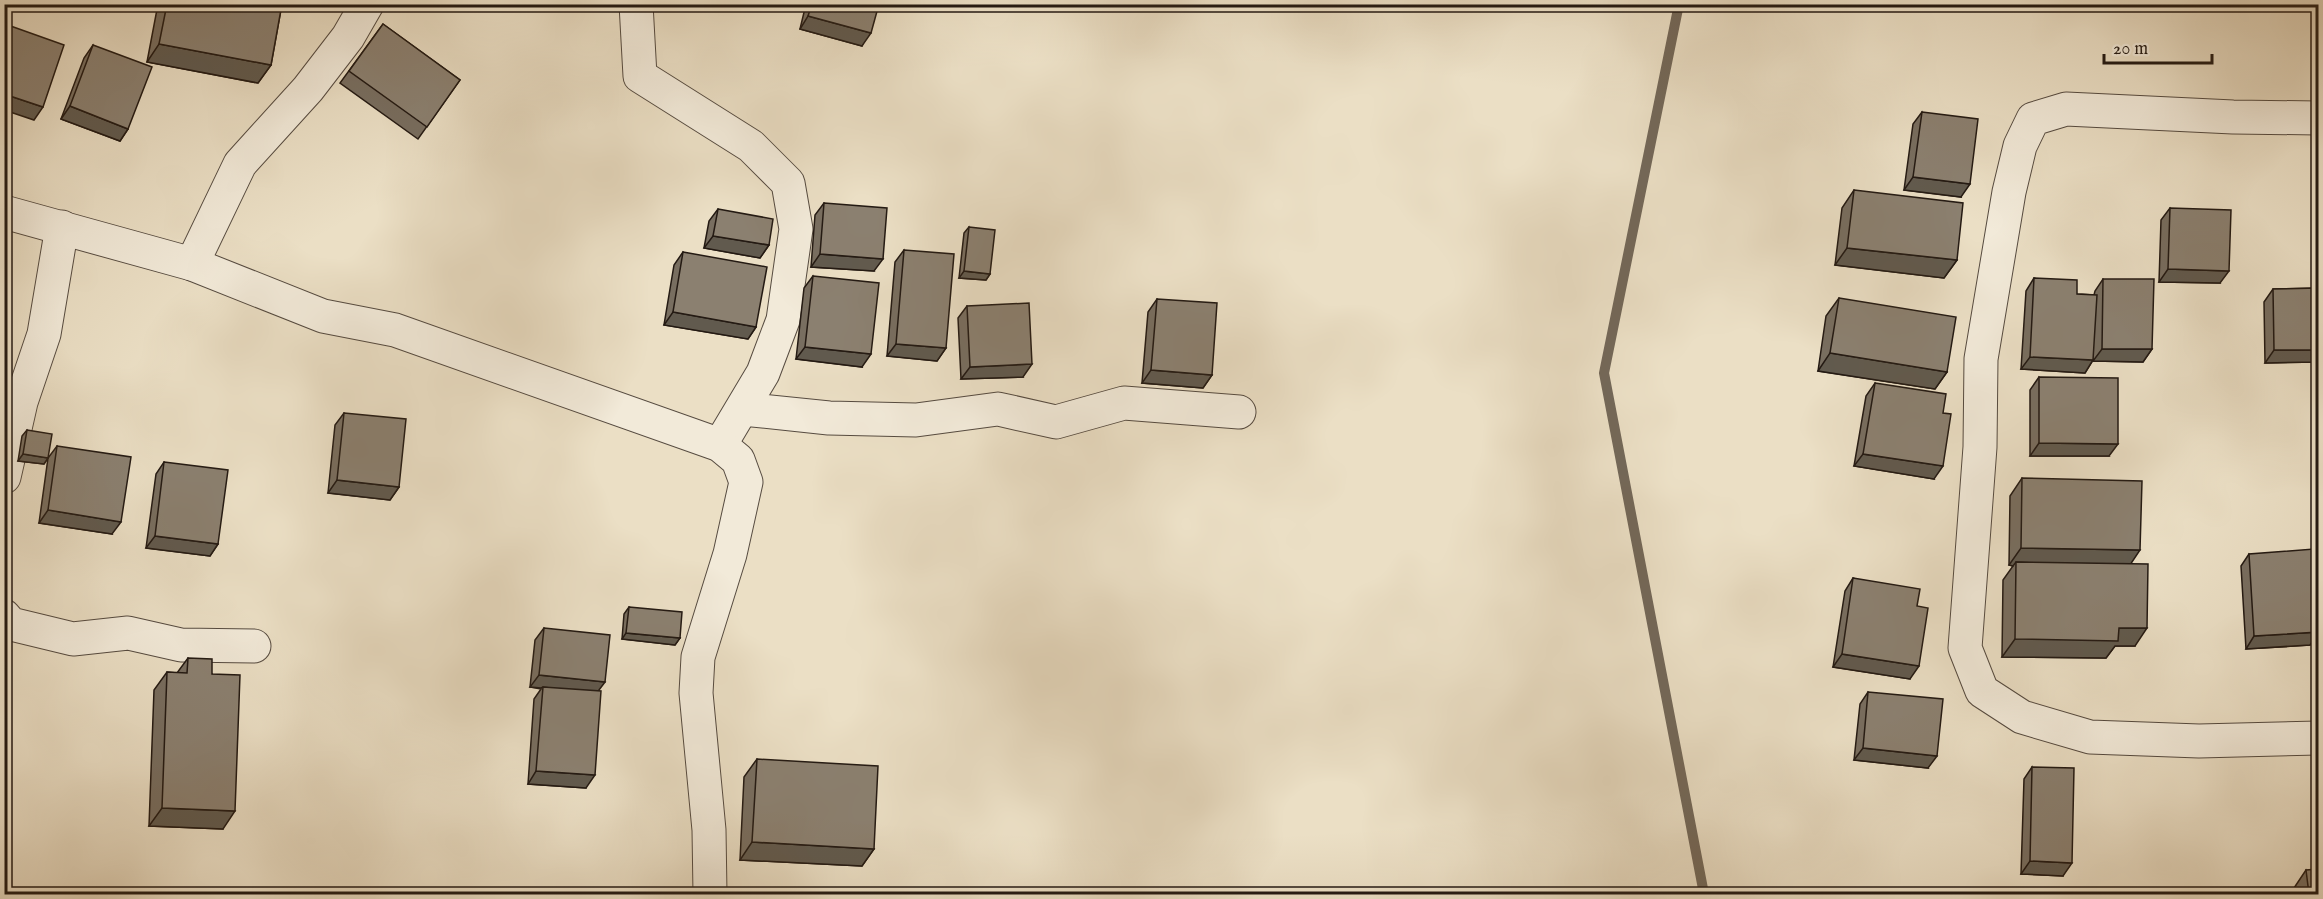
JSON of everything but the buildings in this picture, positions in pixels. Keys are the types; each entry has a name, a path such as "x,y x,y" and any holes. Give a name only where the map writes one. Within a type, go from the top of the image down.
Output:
{"street":[{"path":"192,264 240,165 348,37 367,4"},
{"path":"636,4 640,76 751,146 788,183 796,229 783,320 764,373 720,445"},
{"path":"2319,118 2233,117 2066,109 2033,119 2020,146 2008,192 1981,359 1980,447 1965,648 1982,691 2022,717 2090,737 2199,741 2319,738"},
{"path":"4,212 192,264 323,316 395,330 720,445 738,459 746,482 730,554 698,657 696,693 709,830 710,894"},
{"path":"4,477 21,402 44,334 62,227"},
{"path":"743,409 829,418 916,420 998,409 1056,422 1124,403 1239,412"},
{"path":"4,616 11,624 73,639 128,633 181,645 254,646"}],"waterway":[{"path":"1679,4 1604,373 1704,894"}]}
